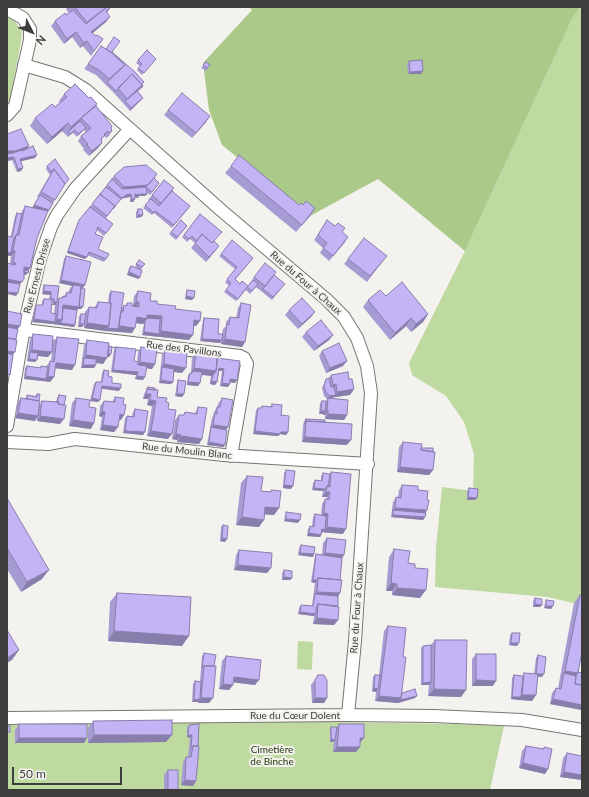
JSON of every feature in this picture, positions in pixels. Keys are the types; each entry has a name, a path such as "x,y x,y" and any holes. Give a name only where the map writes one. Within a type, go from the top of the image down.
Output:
{"street":[{"path":"7,9 23,18 30,29 30,40 15,106 7,115"},
{"name":"Rue du Four à Chaux","path":"24,66 65,76 86,90 222,211 326,300 344,317 357,338 368,366 372,393 355,641 348,715"},
{"name":"Rue Ernest Drisse","path":"7,426 24,330 40,259 57,215 75,189 130,129"},
{"name":"Rue des Pavillons","path":"24,330 240,356 244,358 247,364 230,456"},
{"name":"Rue du Moulin Blanc","path":"7,442 48,444 75,439 230,456 368,464"},
{"name":"Rue du Cœur Dolent","path":"7,718 348,715 434,716 522,720 582,730"}],"green space":[{"path":"249,7 580,7 572,19 465,251 378,179 310,216 222,145 209,110 203,63 252,10"},
{"path":"580,7 582,7 582,605 547,597 435,587 436,548 442,487 473,491 474,454 464,422 446,396 412,375 409,363 465,251 572,19"},
{"path":"7,16 14,20 22,31 10,99 7,104"},
{"path":"298,641 313,642 312,670 297,669"},
{"name":"Cimetière de Binche","path":"263,721 504,726 490,790 7,790 7,725"}],"building":[{"path":"75,7 107,7 87,22"},
{"path":"107,7 111,7 106,11 110,17 91,32 103,39 94,51 87,41 84,43 76,32 67,39 55,21 65,13 66,15 73,10 86,24"},
{"path":"114,37 120,41 112,52 144,82 141,88 142,85 132,74 116,91 107,82 125,65 106,49"},
{"path":"101,46 112,53 125,65 109,79 99,70 88,64"},
{"path":"147,50 156,59 144,73 138,68 142,64 138,60"},
{"path":"422,60 423,71 410,72 409,61"},
{"path":"206,62 210,65 207,68 203,65"},
{"path":"132,74 142,85 127,99 118,88"},
{"path":"75,84 97,104 71,127 68,123 52,137 35,118 52,104 55,107 67,97 64,94"},
{"path":"137,91 143,98 131,108 125,101"},
{"path":"182,93 210,116 196,133 168,110"},
{"path":"96,106 112,126 112,131 110,133 108,131 104,134 105,135 101,139 102,143 92,151 81,136 91,128 81,118"},
{"path":"80,121 86,128 78,134 75,130 70,134 68,132"},
{"path":"21,129 29,146 15,151 7,151 7,134"},
{"path":"33,146 37,155 20,159 23,168 18,169 14,157 7,158 7,154 22,151"},
{"path":"239,155 299,205 301,203 303,205 306,201 315,208 302,225 231,166"},
{"path":"55,159 69,179 65,184 54,169 52,172 47,166"},
{"path":"146,165 157,174 148,185 124,187 114,176 124,167"},
{"path":"54,169 65,184 55,200 41,192"},
{"path":"154,178 159,183 152,192 146,187"},
{"path":"112,179 122,189 146,187 147,194 135,194 135,199 132,199 131,194 122,198 107,185"},
{"path":"164,180 174,188 161,203 152,195"},
{"path":"106,187 121,199 113,209 115,206 100,194"},
{"path":"172,191 190,206 174,225 155,211 154,213 145,205 151,199 159,206"},
{"path":"100,194 115,206 107,216 92,204"},
{"path":"40,195 53,203 49,210 34,205"},
{"path":"25,206 48,211 37,238 30,268 24,267 24,279 22,282 7,279 7,263 15,265 16,263 13,263 15,251 13,250 16,235 19,235"},
{"path":"90,207 113,224 106,233 98,227 95,234 103,237 98,249 109,254 106,259 89,252 87,257 68,251 79,220"},
{"path":"138,209 142,209 143,215 138,215"},
{"path":"17,213 22,214 17,235 14,237 11,253 7,252 7,236 12,237"},
{"path":"200,214 222,232 212,243 202,234 197,241 192,236 189,239 184,235"},
{"path":"181,220 187,226 177,237 171,232"},
{"path":"327,220 335,226 338,223 345,228 342,232 348,237 333,256 323,248 327,243 318,235"},
{"path":"202,234 212,243 214,241 219,246 209,257 195,243"},
{"path":"364,238 387,256 370,276 348,259"},
{"path":"232,240 253,258 235,279 240,284 242,281 248,286 253,280 258,284 252,291 247,287 238,299 226,290 231,283 227,279 237,267 221,254"},
{"path":"66,256 91,262 85,285 61,280"},
{"path":"139,260 145,264 142,267 136,264"},
{"path":"265,263 276,272 265,286 254,277"},
{"path":"131,266 142,270 140,277 129,272"},
{"path":"274,275 285,284 273,297 263,289"},
{"path":"7,282 20,284 18,293 7,292"},
{"path":"402,282 428,314 416,324 411,318 395,333 368,300 380,290 386,296"},
{"path":"44,285 59,286 57,302 54,302 54,299 51,299 51,292 44,291"},
{"path":"73,285 81,286 79,307 63,305 62,320 57,319 59,298 63,298 63,296 66,297 67,292 71,293"},
{"path":"81,288 85,289 83,307 79,306"},
{"path":"187,290 195,291 194,298 186,296"},
{"path":"111,291 124,293 118,329 107,328 109,326"},
{"path":"138,291 151,293 150,301 157,301 157,304 176,306 175,309 201,312 200,321 194,320 193,335 161,331 162,316 147,315 147,319 137,317 135,328 119,326 121,312 123,312 124,305 127,306 127,303 132,303 132,306 139,307 139,302 136,302"},
{"path":"302,298 315,312 302,324 289,310"},
{"path":"44,299 52,299 51,313 56,314 55,322 34,319 36,305 43,305"},
{"path":"98,302 111,303 109,326 87,323 89,307 97,308"},
{"path":"241,303 251,305 245,342 225,339 227,324 229,325 230,317 239,318"},
{"path":"63,308 77,310 75,325 60,323 62,320"},
{"path":"7,311 22,314 20,326 7,324"},
{"path":"81,314 86,314 84,324 80,324"},
{"path":"147,318 160,319 159,334 144,332 145,321"},
{"path":"204,318 219,319 218,334 223,334 222,340 202,339"},
{"path":"321,320 333,335 318,346 306,332"},
{"path":"7,327 18,329 16,339 7,338"},
{"path":"33,334 53,336 52,352 32,350"},
{"path":"57,337 79,339 75,365 56,363 54,377 48,376 50,361 54,362"},
{"path":"7,338 17,340 15,352 7,351"},
{"path":"87,340 109,343 107,358 86,355"},
{"path":"339,343 347,361 330,368 322,351"},
{"path":"109,346 112,347 111,354 108,354"},
{"path":"116,347 136,349 134,361 138,362 138,365 147,366 145,377 137,376 138,372 113,370"},
{"path":"141,347 157,349 155,364 140,362"},
{"path":"165,350 187,352 186,368 164,364"},
{"path":"30,352 38,353 37,360 29,359"},
{"path":"7,353 13,355 10,375 7,374"},
{"path":"196,353 218,355 216,371 194,368"},
{"path":"84,358 96,359 96,365 83,365"},
{"path":"217,358 240,361 237,380 230,379 230,384 222,383 224,369 219,368 217,382 211,381 216,371"},
{"path":"27,366 41,368 41,366 48,367 46,379 25,376"},
{"path":"162,367 174,369 173,382 161,380"},
{"path":"104,370 109,371 108,376 112,377 112,383 121,384 121,388 102,386 100,400 92,398 96,382 102,382"},
{"path":"193,371 202,372 200,383 188,382 190,373"},
{"path":"348,372 349,379 352,379 354,389 337,392 336,384 333,385 331,375"},
{"path":"329,378 331,387 334,387 336,395 330,396 326,393 324,386 326,379"},
{"path":"178,380 186,381 184,394 177,394"},
{"path":"148,387 155,388 155,390 147,389"},
{"path":"147,389 158,390 157,397 167,398 166,402 169,403 168,409 176,410 172,434 151,431 156,401 150,400 151,394 146,394"},
{"path":"37,394 40,394 39,401 27,399 27,395 37,397"},
{"path":"59,395 66,396 64,405 58,404 59,402 57,402"},
{"path":"115,397 124,398 123,404 126,405 124,415 120,414 118,427 103,425 105,412 102,411 104,401 115,402"},
{"path":"21,398 40,401 38,416 18,413"},
{"path":"76,398 90,400 89,407 96,408 94,423 73,420"},
{"path":"222,398 233,400 228,427 213,425 215,413 217,414 217,407 220,407"},
{"path":"328,398 348,400 347,415 328,414"},
{"path":"42,401 59,402 58,404 66,405 64,419 40,416"},
{"path":"322,401 326,401 325,411 321,411"},
{"path":"272,404 282,405 281,416 289,416 288,432 281,432 280,434 255,431 258,408 262,408 262,406 272,407"},
{"path":"198,407 207,408 202,439 176,434 179,415 184,415 185,412 197,414"},
{"path":"135,409 148,411 145,432 125,431 127,416 134,417"},
{"path":"306,419 325,420 325,422 306,421 305,424"},
{"path":"306,421 352,424 351,440 305,437"},
{"path":"211,427 227,430 225,445 209,442"},
{"path":"403,442 422,444 421,450 435,452 433,470 400,467"},
{"path":"421,448 433,448 433,452 421,450"},
{"path":"286,470 295,471 293,486 284,485"},
{"path":"331,472 351,474 346,529 327,527 328,514 324,513 325,499 329,500 330,492 326,492 327,486 330,487"},
{"path":"323,473 330,474 328,486 325,489 314,488 315,480 322,481"},
{"path":"247,476 263,477 261,491 281,491 279,508 265,507 264,520 242,517"},
{"path":"402,485 418,486 418,490 428,491 427,500 429,500 427,510 395,508 396,497 401,498"},
{"path":"469,488 478,489 477,498 468,497"},
{"path":"7,498 49,570 27,582 7,548"},
{"path":"393,510 426,513 425,517 393,515"},
{"path":"286,512 301,514 300,520 286,519"},
{"path":"315,514 326,516 325,530 322,529 321,535 309,533 310,526 314,527"},
{"path":"223,525 228,526 227,539 222,538"},
{"path":"327,538 346,540 344,555 325,553"},
{"path":"301,545 315,547 314,554 300,553"},
{"path":"394,549 410,551 408,563 415,564 415,568 428,569 426,590 397,588 397,584 391,583"},
{"path":"239,550 272,553 271,568 238,565"},
{"path":"316,554 342,558 340,580 318,578 317,580 313,580"},
{"path":"284,570 292,571 292,578 284,577"},
{"path":"318,578 342,580 340,593 317,592"},
{"path":"117,593 191,597 189,636 114,631"},
{"path":"315,594 338,596 338,606 318,604 316,607 316,614 300,612 301,605 313,606"},
{"path":"580,595 582,596 582,651 578,673 565,671"},
{"path":"535,598 542,599 542,605 535,604"},
{"path":"546,600 554,601 553,606 546,606"},
{"path":"318,604 339,607 338,620 317,618"},
{"path":"388,626 406,628 403,657 406,657 401,698 379,696"},
{"path":"7,630 19,650 7,658"},
{"path":"512,633 520,633 519,643 511,643"},
{"path":"435,640 467,640 466,690 434,689"},
{"path":"431,645 431,682 423,683 423,646"},
{"path":"204,653 216,655 214,666 204,666 202,668"},
{"path":"476,654 496,654 496,681 476,680"},
{"path":"538,655 546,657 544,674 536,674"},
{"path":"226,656 261,660 259,680 234,677 233,685 223,684"},
{"path":"204,666 216,666 213,698 201,698"},
{"path":"578,672 582,673 582,685 575,684"},
{"path":"524,673 538,674 536,695 522,695"},
{"path":"564,673 576,676 575,684 582,685 582,705 553,699 556,688 561,689"},
{"path":"318,675 324,675 327,680 327,698 315,698 315,680"},
{"path":"375,675 380,675 378,689 374,688"},
{"path":"514,675 523,676 521,697 512,697"},
{"path":"195,681 201,682 200,699 194,700"},
{"path":"415,689 417,696 400,700 402,693"},
{"path":"172,720 172,735 94,735 93,721"},
{"path":"19,724 87,724 87,738 19,738"},
{"path":"199,724 198,746 193,746 191,748 192,735 188,735 189,725"},
{"path":"339,724 364,724 364,738 360,738 360,747 337,747"},
{"path":"7,726 10,726 10,732 7,732"},
{"path":"331,727 337,727 335,740 331,739"},
{"path":"193,746 199,746 196,781 185,780 186,757 191,757"},
{"path":"526,746 552,749 548,769 523,763"},
{"path":"567,753 582,756 582,775 564,772"},
{"path":"168,770 178,770 178,790 168,790"}]}
